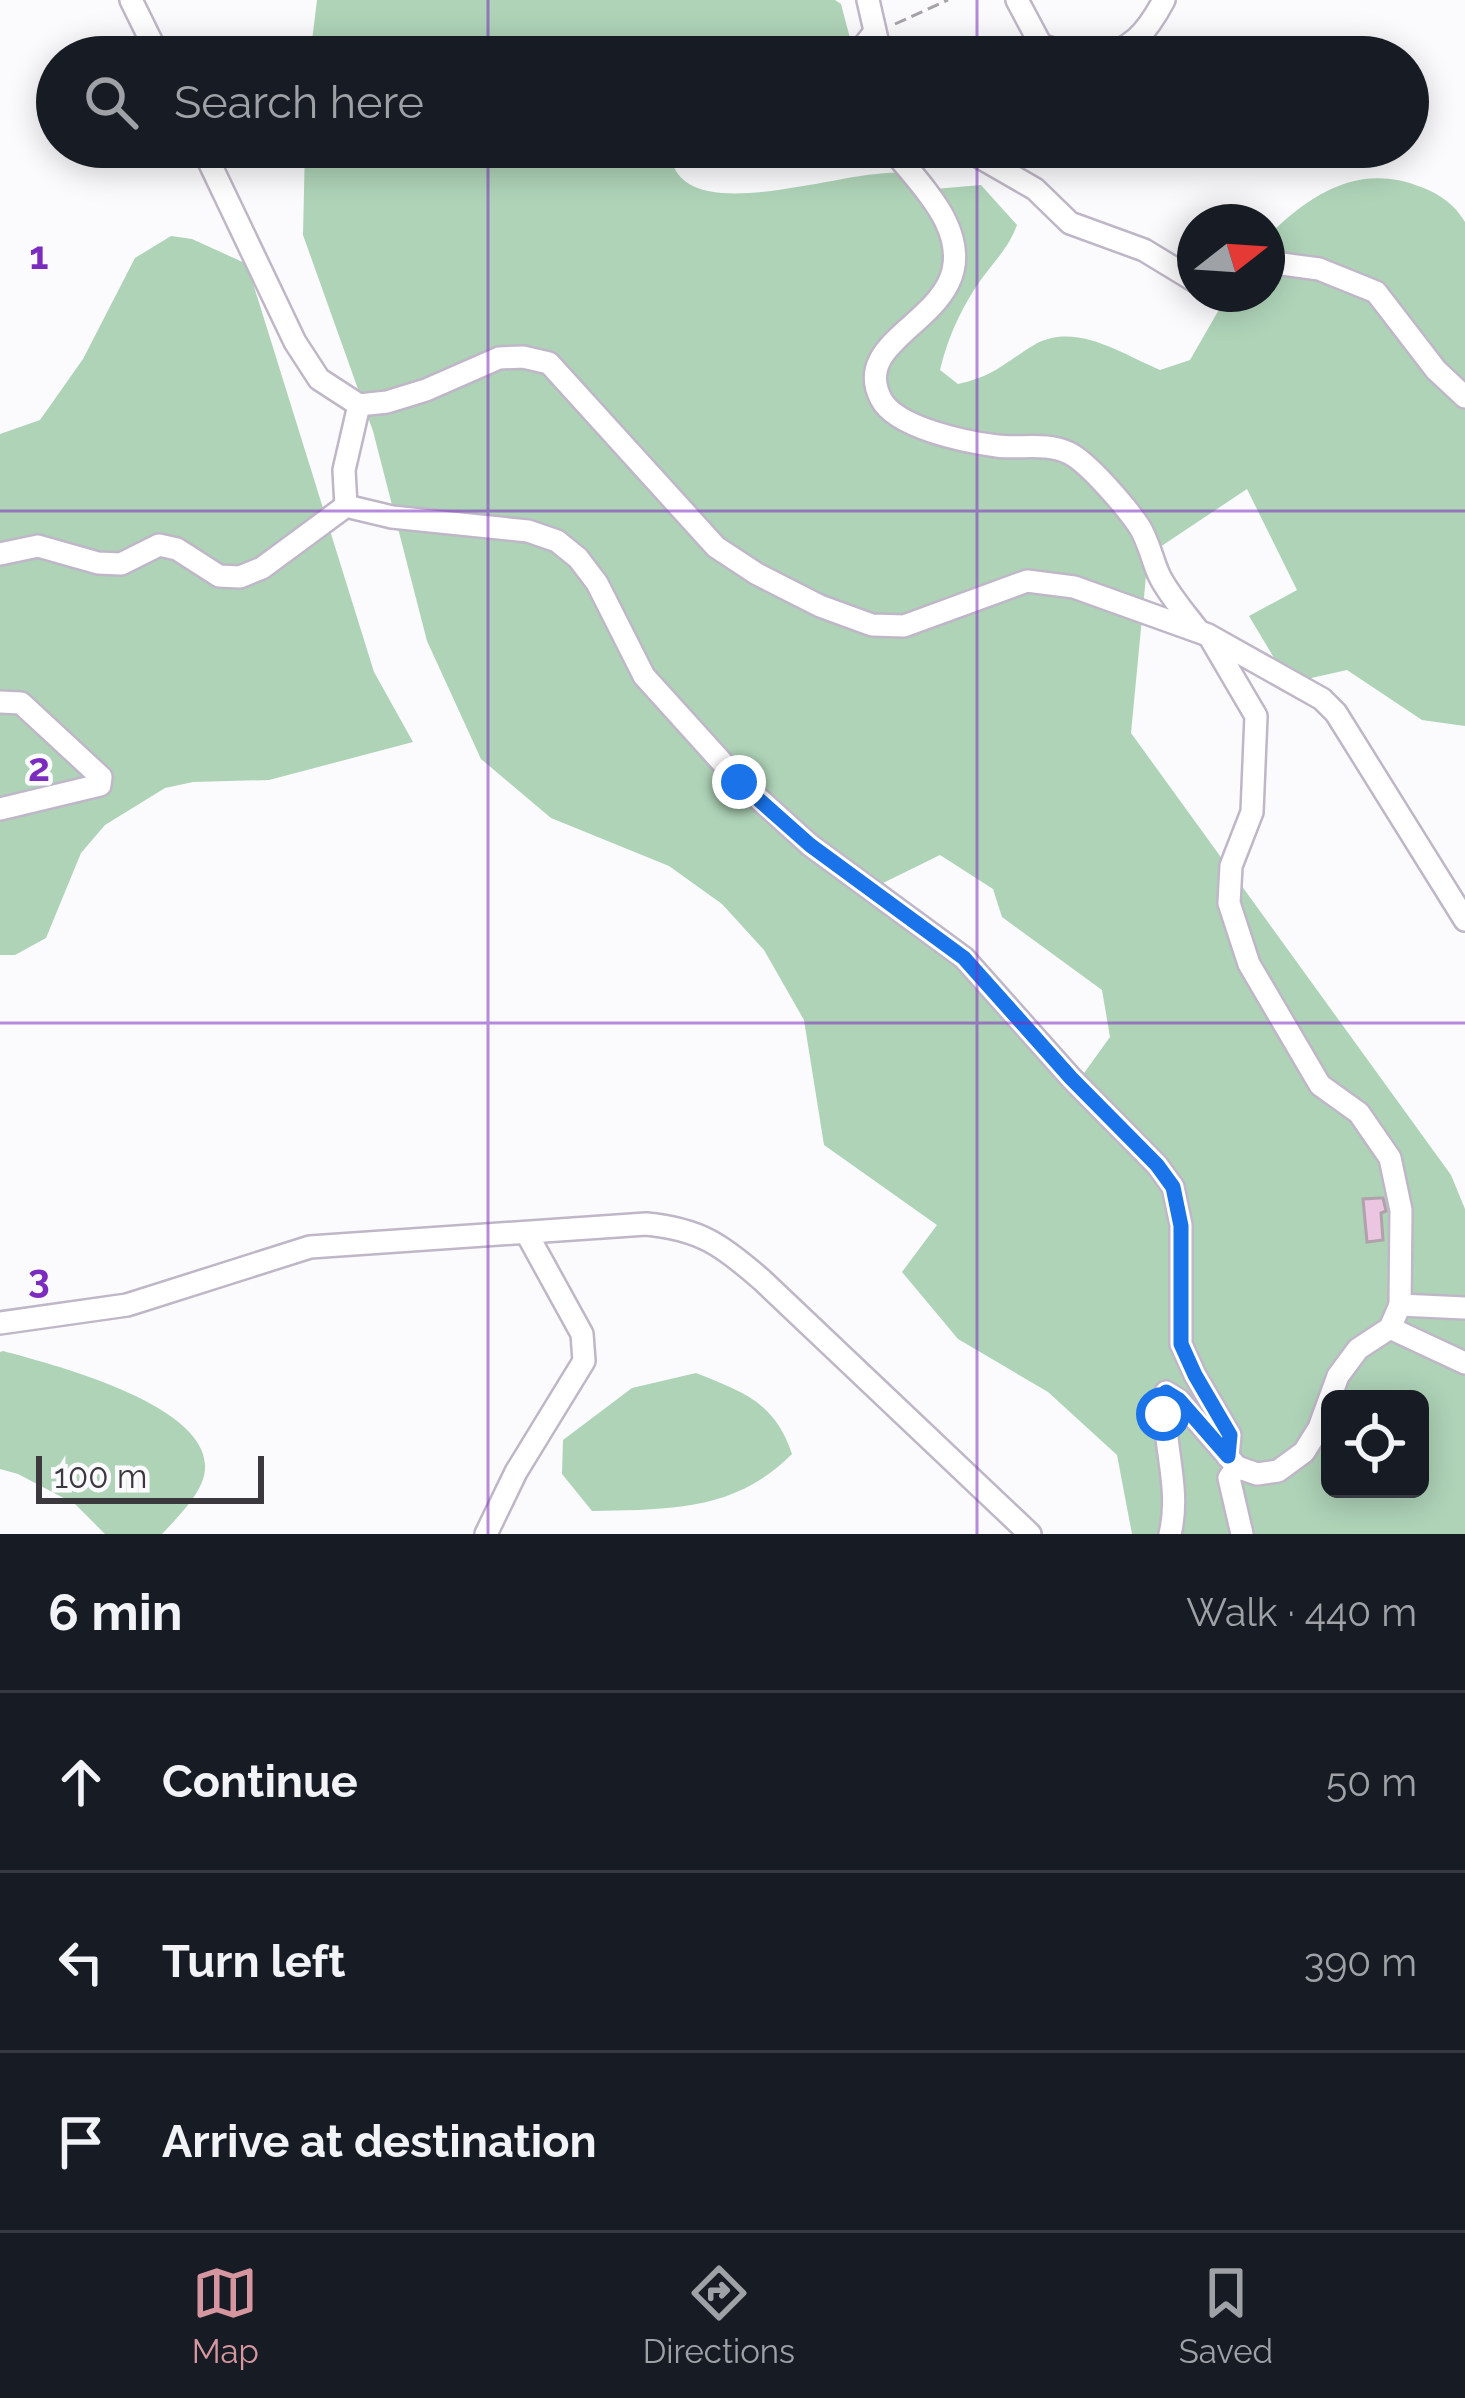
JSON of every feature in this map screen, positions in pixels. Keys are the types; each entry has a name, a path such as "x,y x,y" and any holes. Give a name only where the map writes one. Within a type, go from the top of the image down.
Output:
{"street":[{"path":"131,0 149,36"},
{"path":"868,0 875,36"},
{"path":"1017,0 1037,36"},
{"path":"1142,36 1164,0"},
{"path":"212,168 295,342 319,379 358,405 426,390 500,358 549,363 716,547 820,606 872,625 904,626 974,598 1036,581 1075,587 1203,633 1322,699 1336,712 1465,920"},
{"path":"906,168 946,221 955,250 954,267 930,312 882,350 876,378 881,400 899,417 926,430 997,446 1046,446 1072,454 1141,528 1160,577 1256,716 1252,812 1227,882 1249,964 1320,1085 1359,1113 1390,1158 1401,1210 1400,1306 1390,1328 1358,1349 1339,1376 1304,1452 1278,1471 1257,1474 1233,1462 1179,1400 1166,1392 1163,1414 1172,1456 1170,1534"},
{"path":"998,168 1035,189 1070,223 1144,250 1177,270"},
{"path":"1285,264 1319,269 1376,292 1436,370 1465,397"},
{"path":"346,506 344,470 358,405"},
{"path":"0,554 38,545 98,562 121,563 160,545 219,576 240,577 262,568 346,506 392,517 528,531 557,541 597,583 644,676 739,782 810,845 964,958 1173,1187 1181,1226 1181,1344 1230,1435 1233,1462 1229,1478 1242,1534"},
{"path":"0,702 21,703 101,777 100,785 0,809"},
{"path":"0,1322 127,1305 310,1247 646,1224 682,1227 721,1244 932,1437 1030,1534"},
{"path":"486,1534 516,1472 584,1361 581,1334 527,1234"},
{"path":"1400,1306 1465,1308"},
{"path":"1390,1328 1465,1363"}],"path":[{"path":"874,33 948,0"}],"green space":[{"path":"317,0 835,0 841,4 849,36 313,36"},
{"path":"305,168 677,168 679,175 701,189 733,193 886,173 911,174 935,189 981,185 1017,225 968,299 950,339 940,370 958,384 990,373 1034,345 1066,337 1098,342 1160,370 1190,360 1218,312 1285,312 1285,221 1337,186 1356,180 1398,180 1434,193 1457,210 1465,222 1465,726 1422,720 1347,670 1289,683 1249,616 1297,590 1247,489 1148,555 1131,733 1451,1175 1465,1209 1465,1534 1132,1534 1117,1455 1048,1392 958,1339 902,1272 937,1225 824,1145 804,1020 764,950 722,904 669,866 551,818 481,759 427,641 373,431 303,235","holes":["940,855 993,889 1002,917 1102,990 1110,1037 1079,1080 881,884"]},
{"path":"171,236 192,239 247,264 374,672 413,742 269,780 193,782 165,788 105,825 81,853 46,938 15,955 0,955 0,434 40,420 83,359 135,258"},
{"path":"3,1351 131,1394 190,1433 204,1456 202,1482 162,1534 105,1534 75,1504 0,1469"},
{"path":"696,1373 743,1393 767,1411 792,1454 770,1473 724,1497 674,1507 592,1511 562,1474 563,1440 632,1388"}],"building":[{"path":"1383,1198 1383,1240 1367,1242 1363,1199"}],"route":[{"path":"739,782 810,845 964,958 1173,1187 1181,1226 1181,1344 1230,1435 1228,1456 1179,1400 1166,1392 1163,1414"}]}
